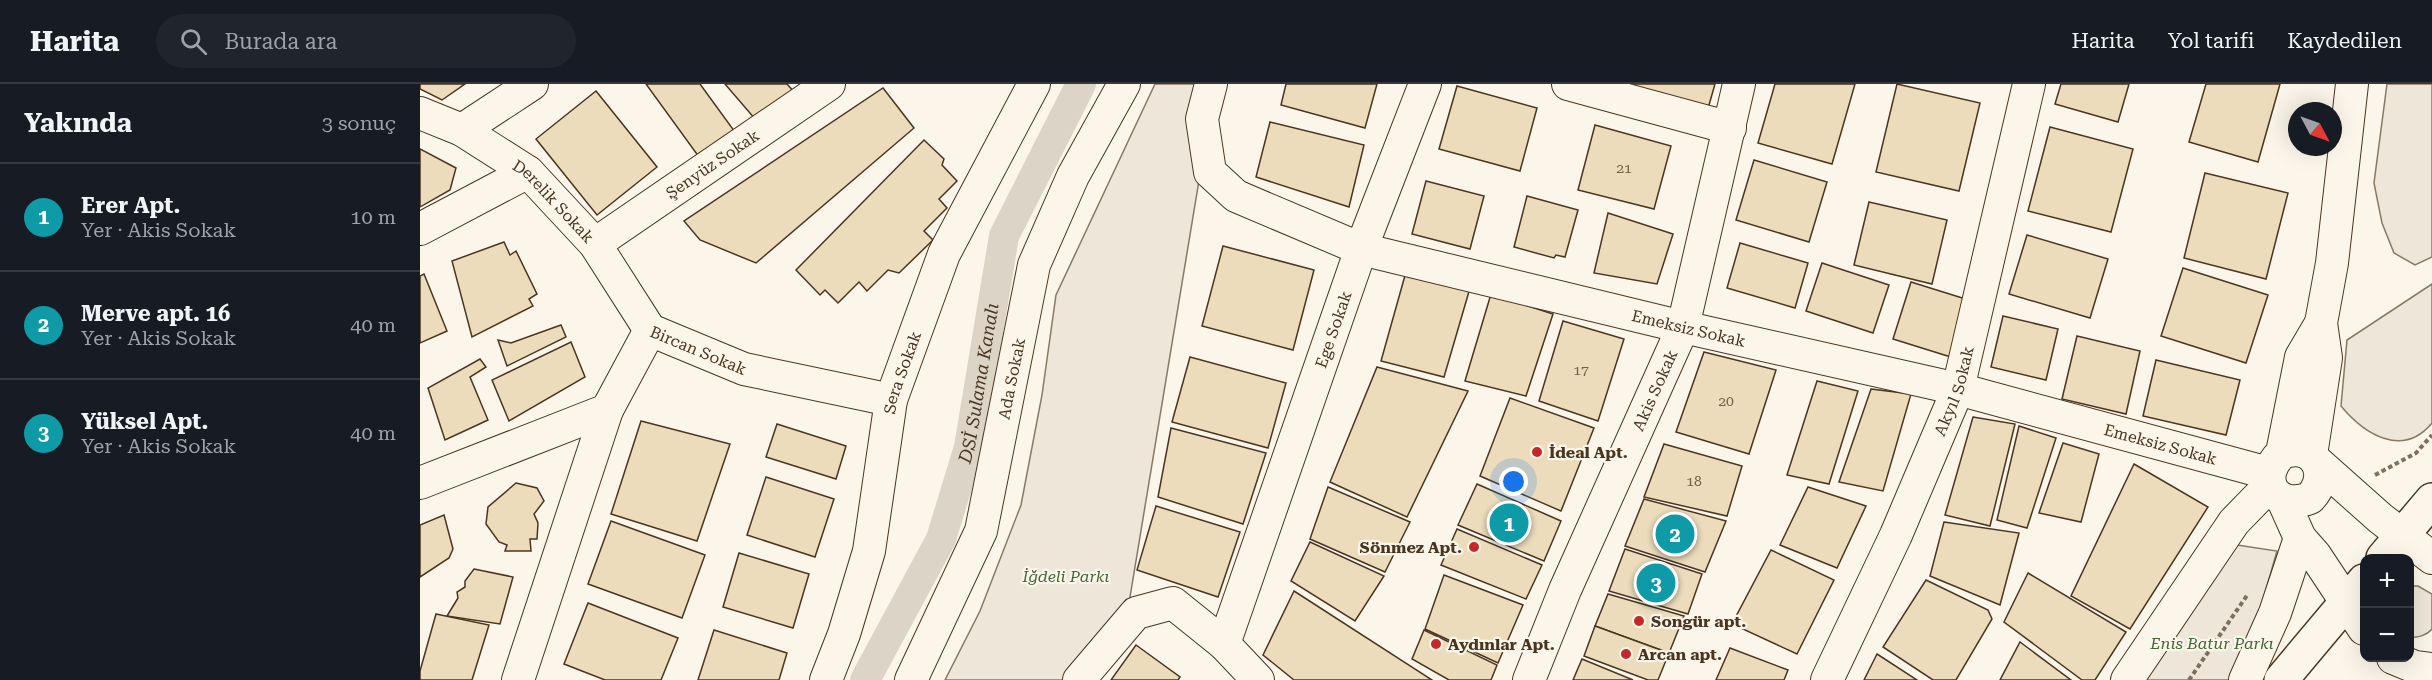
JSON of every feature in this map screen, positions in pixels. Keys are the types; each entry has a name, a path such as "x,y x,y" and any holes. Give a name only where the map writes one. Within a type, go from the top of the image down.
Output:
{"main road":[{"path":"2392,547 2432,500"},
{"path":"2281,680 2356,591"},
{"path":"2428,680 2432,675"}],"street":[{"path":"462,130 532,84"},
{"name":"Şenyüz Sokak","path":"595,244 829,84"},
{"name":"Sera Sokak","path":"826,680 844,634 869,551 891,400 944,254 1034,84"},
{"name":"Ada Sokak","path":"911,680 981,531 1034,265 1073,176 1124,84"},
{"name":"Emeksiz Sokak","path":"1211,84 1202,119 1210,172 1236,196 1361,249 1683,327 1958,388 2288,471"},
{"name":"Ege Sokak","path":"1224,644 1361,249 1425,84"},
{"path":"1568,84 1602,89 1730,128"},
{"name":"Akis Sokak","path":"1529,680 1565,590 1683,327 1739,84"},
{"name":"Akyıl Sokak","path":"1827,680 1896,535 1958,388 2029,84"},
{"path":"2244,680 2275,613 2300,538 2288,471 2301,357 2321,323 2332,263 2352,84"},
{"name":"Derelik Sokak","path":"420,113 462,130 528,172 595,244 650,330"},
{"path":"420,229 528,172"},
{"name":"Bircan Sokak","path":"518,680 608,410 650,330 744,369 891,400"},
{"path":"420,483 608,410"},
{"path":"2288,471 2392,547 2432,558"},
{"path":"2127,680 2234,522 2288,471"},
{"path":"2300,538 2315,555 2356,591 2360,610"},
{"path":"1079,680 1136,613 1173,603 1224,644 1258,680"},
{"path":"2404,662 2415,667 2432,669"}],"path":[{"path":"2371,477 2416,453 2432,435"},
{"path":"2189,680 2252,588"}],"green space":[{"name":"İğdeli Parkı","path":"1155,84 1215,84 1129,603 1067,680 945,680 980,611 1021,505 1042,395 1056,295"},
{"path":"2387,84 2432,84 2432,257 2415,265 2394,253 2382,223 2374,183"},
{"path":"2432,284 2432,423 2421,434 2409,439 2397,441 2385,438 2361,426 2341,406 2347,340"},
{"name":"Enis Batur Parkı","path":"2237,545 2277,551 2250,645 2234,680 2145,680"},
{"path":"2414,586 2418,586 2432,594 2432,629 2414,637"}],"building":[{"path":"420,84 465,84 442,100 420,89"},
{"path":"646,84 700,84 735,132 699,157"},
{"path":"725,84 787,84 804,103 768,134"},
{"path":"1286,84 1377,84 1365,128 1281,105"},
{"path":"1635,84 1715,84 1707,112 1633,91"},
{"path":"1775,84 1855,84 1832,164 1758,143"},
{"path":"1897,84 1980,103 1959,191 1876,172"},
{"path":"2061,84 2129,84 2118,122 2055,104"},
{"path":"2206,84 2280,84 2258,162 2189,142"},
{"path":"1457,86 1537,108 1520,171 1439,149"},
{"path":"883,88 914,128 756,263 700,240 684,221"},
{"path":"596,91 657,167 597,215 536,139"},
{"path":"1270,122 1364,145 1349,207 1256,177"},
{"path":"1595,125 1671,146 1654,209 1578,190"},
{"path":"2050,127 2133,149 2111,232 2028,211"},
{"path":"924,140 944,159 942,165 957,181 939,199 947,208 924,231 933,240 899,273 888,270 867,291 859,282 838,303 825,290 820,295 796,270"},
{"path":"420,149 456,168 450,190 420,207"},
{"path":"1754,160 1827,182 1809,242 1736,220"},
{"path":"2205,173 2288,193 2266,279 2184,258"},
{"path":"1426,181 1484,196 1470,249 1412,234"},
{"path":"1527,196 1578,210 1565,257 1556,255 1554,258 1514,247"},
{"path":"1869,202 1947,220 1932,284 1854,265"},
{"path":"1608,213 1673,234 1657,284 1594,273"},
{"path":"2027,235 2108,259 2090,318 2009,294"},
{"path":"504,242 510,255 516,251 537,294 529,299 533,306 472,337 452,261"},
{"path":"1740,243 1808,263 1795,308 1727,288"},
{"path":"1223,246 1314,270 1293,350 1202,326"},
{"path":"1822,263 1889,285 1873,333 1806,311"},
{"path":"2183,268 2268,295 2246,363 2161,336"},
{"path":"1406,272 1470,288 1444,377 1381,361"},
{"path":"424,274 447,331 420,343 420,276"},
{"path":"1911,282 1972,301 1954,358 1893,339"},
{"path":"1491,294 1553,314 1526,396 1465,381"},
{"path":"2003,316 2058,329 2046,380 1991,367"},
{"path":"1563,321 1624,339 1598,421 1539,401"},
{"path":"561,325 566,337 507,366 498,340 511,343"},
{"path":"2077,336 2140,351 2126,414 2062,399"},
{"path":"571,342 585,377 509,421 492,380"},
{"path":"1704,352 1776,370 1749,454 1676,432"},
{"path":"1190,357 1286,383 1268,448 1172,422"},
{"path":"480,359 486,367 470,377 488,420 445,440 428,388"},
{"path":"2156,360 2240,380 2226,435 2143,416"},
{"path":"1377,367 1468,391 1407,517 1330,482"},
{"path":"1817,381 1858,391 1829,484 1787,475"},
{"path":"1871,389 1911,394 1883,491 1839,482"},
{"name":"İdeal Apt.","path":"1510,398 1594,428 1561,511 1480,476"},
{"path":"1973,417 2015,424 1990,526 1945,515"},
{"path":"641,421 730,444 697,541 611,514"},
{"path":"777,424 846,446 836,479 766,457"},
{"path":"2019,426 2056,438 2027,528 1997,520"},
{"path":"1171,428 1266,453 1243,524 1158,497"},
{"path":"2063,443 2099,454 2081,522 2039,513"},
{"path":"1664,444 1742,466 1727,516 1644,497"},
{"path":"2134,464 2208,507 2130,629 2071,596"},
{"path":"766,477 834,499 815,557 747,535"},
{"path":"516,483 537,488 544,501 534,514 538,523 537,539 530,539 531,551 505,551 507,545 499,542 486,524 488,507"},
{"path":"1477,484 1561,521 1544,561 1458,525"},
{"path":"1328,487 1410,522 1385,572 1310,539"},
{"path":"1808,487 1866,506 1837,568 1780,545"},
{"path":"1644,499 1726,521 1705,572 1625,546"},
{"path":"1156,506 1240,532 1218,597 1137,570"},
{"path":"444,515 453,549 449,558 420,577 420,525"},
{"path":"611,521 705,555 682,618 588,584"},
{"path":"1944,522 2019,533 2000,605 1930,576"},
{"name":"Sönmez Apt.","path":"1457,529 1542,565 1526,599 1441,565"},
{"path":"1310,542 1384,576 1355,621 1291,581"},
{"path":"1625,549 1702,574 1688,614 1609,591"},
{"path":"1771,550 1834,580 1797,654 1732,624"},
{"path":"739,553 809,574 793,628 723,607"},
{"path":"474,569 513,577 500,624 447,616 458,598 457,592 465,587 465,581"},
{"path":"2028,573 2126,632 2095,680 2082,680 2004,622"},
{"path":"1444,575 1523,605 1498,663 1425,629"},
{"path":"1926,580 1988,610 1992,619 1956,680 1933,680 1883,647"},
{"path":"1294,591 1432,680 1294,680 1263,655"},
{"name":"Songür apt.","path":"1608,594 1684,616 1669,653 1595,626"},
{"path":"588,603 678,638 661,680 605,680 564,664"},
{"path":"436,614 489,625 472,680 420,680 420,671"},
{"name":"Arcan apt.","path":"1595,626 1669,653 1658,680 1648,680 1584,656"},
{"path":"714,630 787,653 779,680 698,680"},
{"name":"Aydınlar Apt.","path":"1424,630 1497,665 1491,680 1449,680 1412,659"},
{"path":"2020,642 2071,680 2000,680"},
{"path":"1136,645 1180,677 1178,680 1111,680"},
{"path":"1730,648 1788,670 1784,680 1716,680"},
{"path":"1877,654 1917,680 1864,680"},
{"path":"1582,659 1633,680 1573,680"}],"waterway":[{"name":"DSİ Sulama Kanalı","path":"865,680 941,539 969,447 1004,236 1081,84"}],"place":[{"name":"İdeal Apt.","path":"1537,452"},
{"name":"Erer Apt.","path":"1509,523"},
{"name":"Merve apt. 16","path":"1675,534"},
{"name":"Sönmez Apt.","path":"1474,547"},
{"name":"Yüksel Apt.","path":"1656,583"},
{"name":"Songür apt.","path":"1639,621"},
{"name":"Aydınlar Apt.","path":"1436,644"},
{"name":"Arcan apt.","path":"1626,654"}]}
